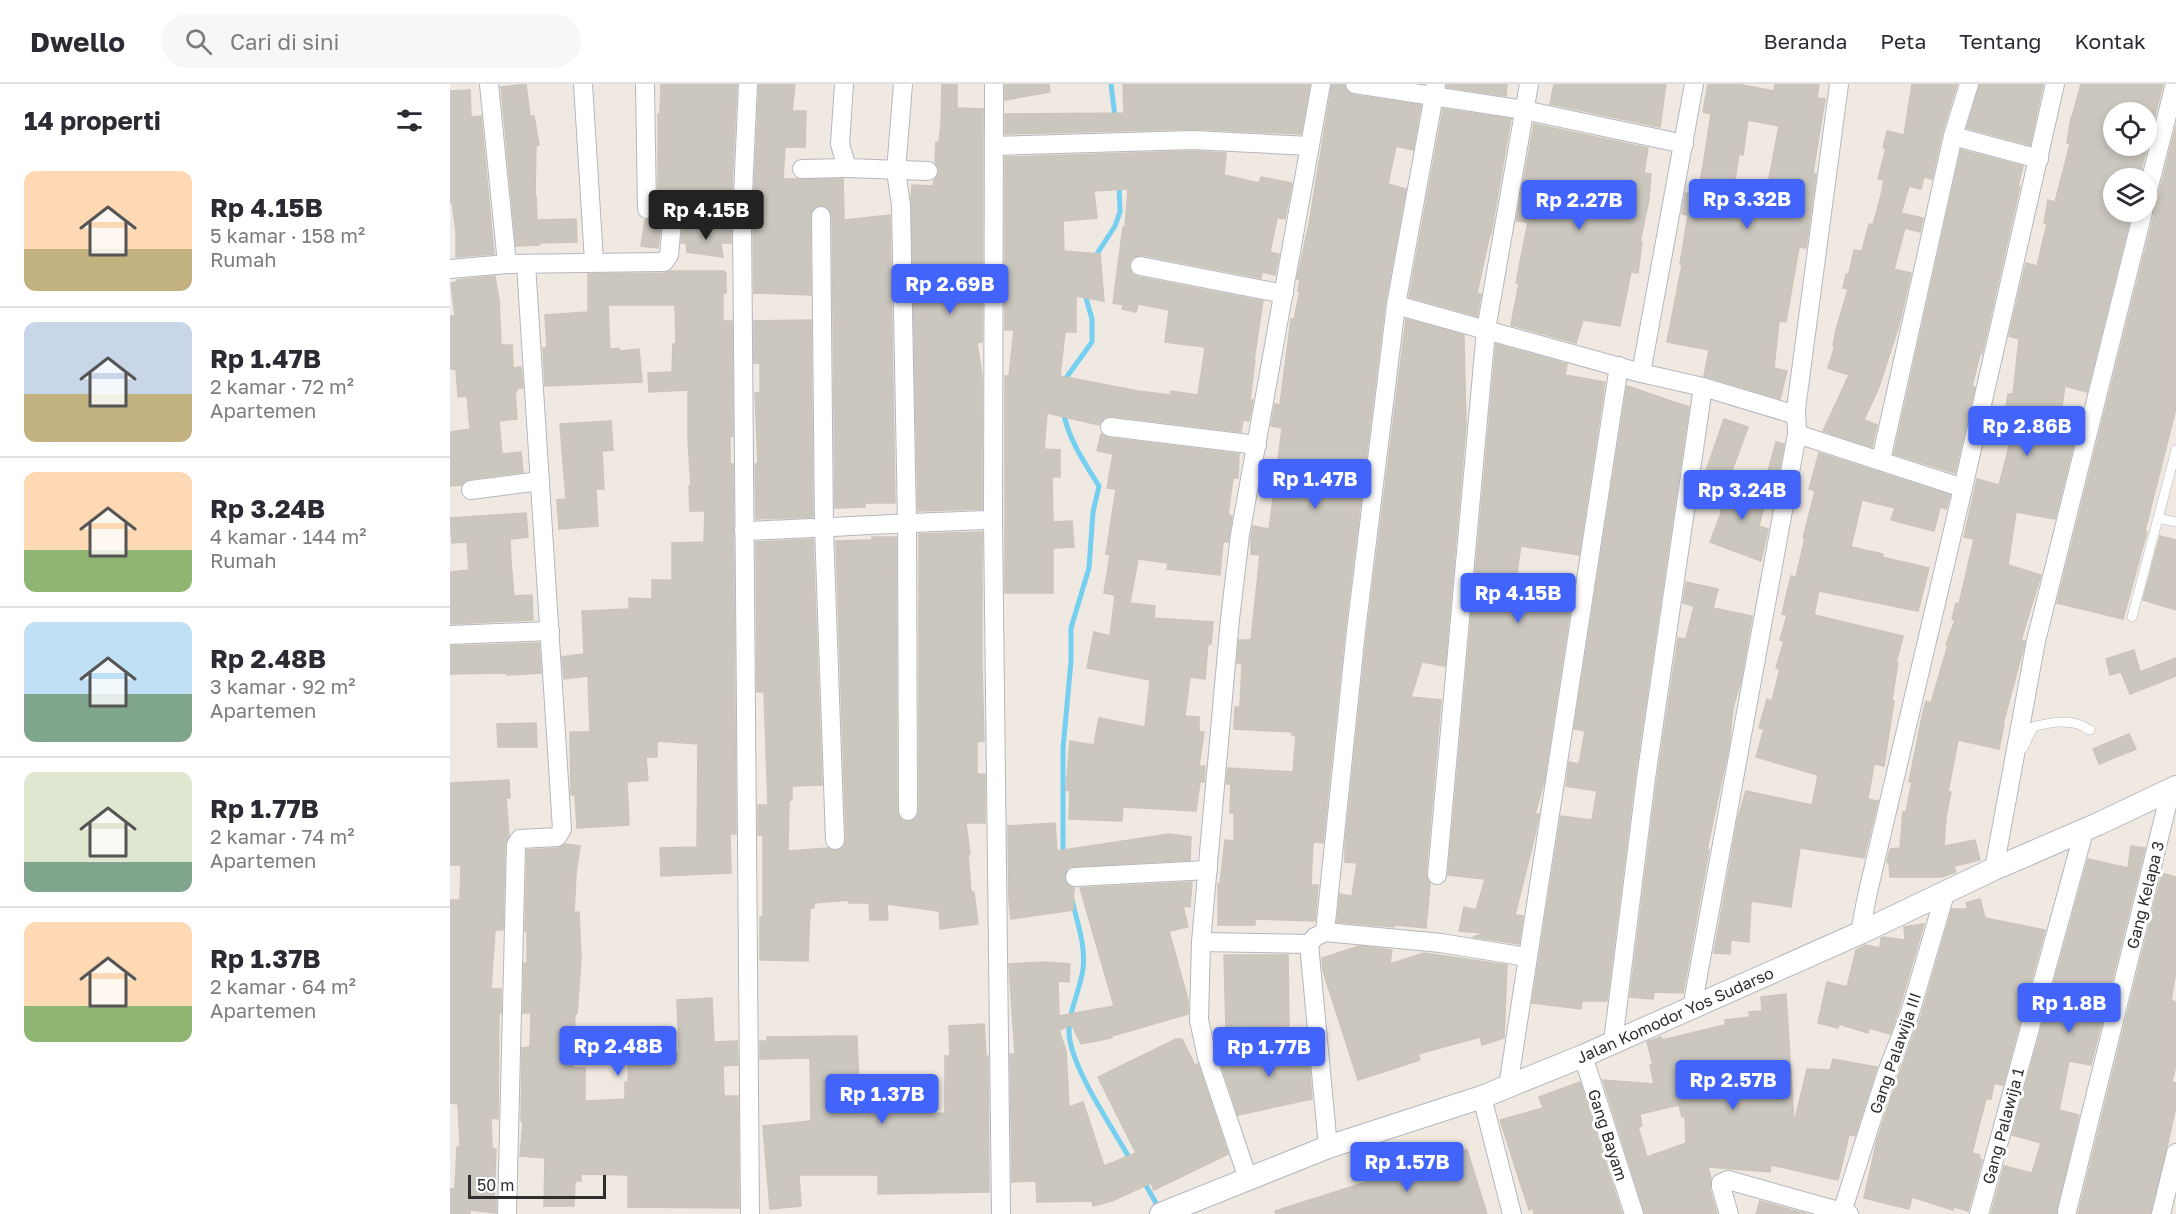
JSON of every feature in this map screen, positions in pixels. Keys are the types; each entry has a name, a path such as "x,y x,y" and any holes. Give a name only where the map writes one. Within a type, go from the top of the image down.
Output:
{"street":[{"path":"489,84 507,264"},
{"path":"583,84 594,261"},
{"path":"645,84 647,209"},
{"path":"748,84 742,216 750,1214"},
{"path":"844,84 840,144 847,168"},
{"path":"903,84 896,171 901,205 907,522 908,811"},
{"path":"994,84 993,520 1000,1214"},
{"path":"1248,1179 1207,1057 1199,1020 1201,942 1230,619 1240,535 1321,84"},
{"path":"1355,84 1435,91 1684,144"},
{"path":"1437,875 1486,330 1529,84"},
{"path":"1641,373 1694,84"},
{"path":"1692,1008 1797,434 1796,415 1839,84"},
{"path":"1881,460 1953,136 1969,84"},
{"path":"1860,933 1866,896 1963,488 2055,84"},
{"path":"2154,168 2175,84"},
{"path":"1325,932 1356,631 1396,305 1435,91"},
{"path":"1953,136 2039,159"},
{"path":"994,146 1193,140 1310,146"},
{"path":"802,169 928,171"},
{"path":"450,268 594,261 664,262 669,255 674,220 742,216"},
{"path":"821,216 824,528 835,840"},
{"path":"1994,869 2036,641 2141,222"},
{"path":"507,1214 516,844 520,839 557,837 562,829 526,264"},
{"path":"1140,266 1284,294"},
{"path":"1396,305 1641,373 1703,387 1796,415"},
{"path":"1508,1087 1619,366"},
{"path":"1613,1042 1646,778 1703,387"},
{"path":"1110,427 1257,445"},
{"path":"1797,434 1963,488"},
{"path":"471,490 540,481"},
{"path":"744,531 993,520"},
{"path":"450,635 550,631"},
{"name":"Jalan Komodor Yos Sudarso","path":"1161,1214 1328,1147 1482,1097 1583,1056 1860,933 1994,869 2084,831 2174,788"},
{"name":"Gang Kelapa 3","path":"2067,1211 2174,788"},
{"name":"Gang Palawija 1","path":"1979,1214 2084,831"},
{"path":"1075,877 1208,870"},
{"name":"Gang Palawija III","path":"1845,1213 1887,1072 1910,1013 1945,894"},
{"path":"1328,1147 1309,944 1315,937 1325,932 1442,943 1527,957"},
{"path":"1201,942 1309,944"},
{"name":"Gang Bayam","path":"1583,1056 1634,1214"},
{"path":"1482,1097 1512,1214"},
{"path":"2161,1214 2176,1153"},
{"path":"1729,1214 1721,1187 1721,1183 1728,1180 1845,1213"}],"lane":[{"path":"2132,617 2176,450"},
{"path":"2158,518 2176,522"},
{"path":"2008,793 2021,752 2033,727 2058,722 2083,725 2090,730"}],"building":[{"path":"526,84 530,116 534,116 539,145 536,146 537,220 576,219 577,242 516,246 501,87"},
{"path":"661,84 737,84 731,205 671,209 661,221 658,248 641,246 645,220 653,218 658,209 658,114 660,114"},
{"path":"759,84 795,84 792,111 806,111 805,147 785,147 783,179 843,179 844,220 890,215 895,503 865,503 865,507 835,508 832,216 827,207 816,206 810,216 811,295 754,293 753,216"},
{"path":"942,84 957,84 957,108 983,109 982,342 977,343 982,375 982,509 918,511 911,199 912,185 933,186 939,172 935,162 936,142 939,142 941,123"},
{"path":"1005,84 1049,84 1050,92 1005,100"},
{"path":"1123,84 1310,84 1301,134 1193,129 1005,134 1005,114 1124,113"},
{"path":"1332,84 1344,84 1348,92 1353,95 1421,105 1413,150 1396,146 1388,184 1406,189 1385,304 1345,630 1323,843 1313,842 1311,885 1318,885 1315,921 1255,919 1255,925 1218,925 1218,884 1220,884 1225,840 1234,841 1234,813 1230,813 1231,784 1226,784 1228,768 1293,772 1296,736 1292,735 1292,732 1234,729 1235,707 1240,707 1242,663 1237,663 1239,640 1251,640 1260,555 1251,554 1251,537 1253,526 1269,529 1274,491 1269,490 1272,467 1277,468 1282,428 1271,426 1275,404 1280,405 1291,319 1294,319 1300,291 1298,291 1300,280 1297,279 1309,224"},
{"path":"1447,84 1507,84 1506,96 1447,87"},
{"path":"1554,84 1666,84 1660,127 1550,104"},
{"path":"1708,84 1737,84 1774,91 1775,84 1819,84 1817,98 1825,99 1813,173 1816,174 1806,248 1799,247 1786,322 1779,321 1774,368 1787,371 1780,399 1704,376 1709,350 1667,342 1682,265 1680,264 1688,215 1682,214 1685,193 1698,195 1704,159 1711,114 1703,112","holes":["1748,120 1779,126 1764,205 1732,199 1739,154 1743,155"]},
{"path":"1912,84 1957,84 1942,133 1932,179 1924,177 1921,189 1909,186 1901,213 1923,218 1920,232 1905,228 1894,269 1911,273 1899,325 1879,387 1864,420 1877,425 1872,447 1823,431 1849,375 1828,368 1848,289 1843,288 1846,274 1849,274 1854,250 1862,251 1869,224 1873,225 1881,195 1884,180 1878,179 1886,148 1883,148 1887,131 1904,135"},
{"path":"1980,84 2043,84 2030,145 1967,128"},
{"path":"2081,84 2163,84 2157,108 2157,102 2103,102 2103,156 2145,156 2142,168 2103,168 2103,222 2129,222 2087,392 2065,386 2060,419 2079,423 2055,519 2016,512 2008,565 2041,575 2021,640 2025,641 2024,646 2003,724 1999,749 1958,740 1948,792 1951,792 1946,816 1944,846 1975,840 1980,860 1954,866 1956,872 1941,877 1890,877 1887,862 1890,849 1900,848 1903,812 1906,812 1912,782 1909,782 1923,712 1926,701 1931,703 1955,620 1952,619 1956,603 1959,604 1974,539 1964,537 1977,479 1999,485 2011,439 2001,437 2008,394 2013,394 2019,339 2009,336 2026,263 2037,266 2047,224 2044,223 2048,200 2055,202 2070,144 2067,143 2071,117"},
{"path":"470,90 471,117 481,116 494,254 456,257 456,232 452,202 450,203 450,91"},
{"path":"1443,109 1511,119 1491,234 1477,293 1481,294 1477,316 1409,297"},
{"path":"1534,124 1648,148 1644,173 1651,174 1649,199 1640,242 1642,242 1638,273 1631,272 1620,326 1583,320 1576,343 1511,325 1519,283 1516,283 1528,222 1516,221"},
{"path":"2176,126 2176,408 2145,531 2147,532 2123,619 2057,603 2152,222 2157,222 2157,201"},
{"path":"1961,150 2023,166 1982,354 1980,354 1972,386 1975,387 1955,473 1894,454"},
{"path":"1193,151 1226,153 1224,175 1259,183 1261,177 1292,183 1285,219 1277,218 1270,252 1279,254 1275,275 1262,272 1261,278 1142,255 1132,258 1129,264 1132,274 1138,277 1263,301 1254,360 1250,400 1253,400 1249,421 1243,420 1241,432 1111,416 1105,417 1099,425 1047,413 1044,449 1060,450 1060,477 1052,477 1053,522 1072,521 1074,547 1053,548 1053,593 1005,593 1005,376 1009,376 1014,330 1005,330 1005,157","holes":["1128,189 1125,228 1123,227 1113,303 1123,305 1122,309 1136,312 1138,304 1169,310 1165,342 1205,347 1198,395 1171,391 1170,395 1138,391 1060,376 1065,332 1076,332 1076,296 1104,301 1100,254 1064,251 1063,221 1097,218 1094,191"]},
{"path":"731,228 731,243 721,243 723,257 687,252 686,243 681,243 683,229"},
{"path":"724,271 726,293 723,293 723,321 732,321 733,436 730,436 730,464 733,464 736,834 730,834 731,873 661,876 660,848 697,847 698,744 657,741 657,757 646,757 648,780 627,782 629,825 577,828 575,795 571,795 570,732 590,732 588,676 564,679 562,657 584,654 582,611 629,609 629,598 652,599 652,580 672,580 672,543 704,542 705,511 690,511 688,390 649,392 648,373 672,372 673,344 676,344 675,305 608,305 610,349 619,348 619,351 639,349 642,382 545,386 543,348 547,348 545,315 588,312 588,274"},
{"path":"495,276 499,300 501,345 512,345 513,368 521,367 523,388 517,388 515,392 517,419 499,421 502,454 521,452 523,472 470,479 461,485 450,486 450,432 470,429 467,396 458,397 456,369 450,369 450,316 455,316 451,283 457,280"},
{"path":"1406,319 1464,335 1466,425 1445,666 1422,662 1411,697 1441,700 1426,874 1430,884 1426,928 1337,922 1340,894 1352,896 1357,863 1345,862 1345,845 1367,632"},
{"path":"811,320 813,517 756,519 755,464 758,464 755,393 760,393 760,363 754,363 754,321"},
{"path":"1496,344 1567,364 1565,375 1605,382 1579,555 1521,546 1518,564 1517,581 1573,591 1544,782 1535,814 1539,814 1515,915 1523,916 1519,944 1473,937 1485,933 1459,931 1464,907 1476,910 1485,879 1448,875"},
{"path":"1627,386 1689,407 1635,777 1607,1001 1582,1001 1581,1009 1532,1003 1561,816 1592,820 1597,791 1566,786 1569,762 1579,764 1585,731 1574,729"},
{"path":"1724,419 1748,427 1729,479 1706,471"},
{"path":"611,421 613,450 602,451 604,489 596,489 598,526 559,529 557,500 566,499 560,424"},
{"path":"1101,434 1109,438 1239,454 1238,478 1233,478 1228,515 1232,516 1228,542 1223,542 1220,575 1167,569 1168,563 1138,559 1130,603 1155,606 1154,618 1213,622 1211,644 1208,644 1205,679 1190,677 1185,716 1199,717 1199,732 1204,732 1199,766 1205,766 1204,782 1200,782 1196,811 1123,807 1122,821 1069,819 1070,791 1066,790 1070,741 1094,745 1099,718 1145,727 1150,680 1087,668 1094,632 1110,636 1115,595 1104,593 1110,555 1106,554 1116,489 1107,488 1113,454 1097,451"},
{"path":"1776,442 1784,444 1777,482 1766,479"},
{"path":"1819,453 1950,495 1946,509 1940,507 1934,531 1891,520 1895,508 1862,500 1851,547 1929,568 1918,611 1819,591 1814,615 1903,636 1896,663 1898,663 1892,700 1894,701 1884,766 1874,764 1868,799 1878,801 1864,858 1800,848 1791,907 1751,901 1749,942 1731,940 1730,954 1714,953 1738,818 1746,791 1812,805 1818,775 1756,757 1764,729 1759,728 1767,699 1772,701 1780,669 1776,668 1784,641 1780,640 1787,615 1782,614 1791,576 1796,577 1805,538 1803,538 1815,491 1809,489"},
{"path":"1728,481 1768,491 1759,526 1768,529 1761,561 1710,542 1720,516"},
{"path":"526,513 528,537 510,539 511,562 514,596 532,595 533,620 450,624 450,572 469,570 467,542 452,543 450,518"},
{"path":"982,532 984,741 977,742 977,774 985,774 985,823 966,823 971,892 974,892 978,924 940,929 939,911 887,904 888,920 870,920 869,903 849,903 849,900 814,903 814,908 810,908 808,961 760,960 760,917 763,917 763,835 758,835 758,805 768,805 764,692 757,692 756,542 813,539 822,785 792,786 792,800 789,800 788,851 828,848 836,851 844,847 846,840 836,541 896,537 897,811 902,820 909,822 917,817 919,811 919,534"},
{"path":"2160,536 2176,540 2176,610 2143,600"},
{"path":"1686,582 1718,589 1713,608 1752,616 1741,680 1733,708 1729,746 1707,850 1709,850 1683,993 1654,992 1653,999 1630,997 1657,780 1678,638 1686,639 1694,606 1683,603"},
{"path":"539,643 541,673 450,674 450,646"},
{"path":"2134,650 2140,672 2176,658 2176,676 2130,694 2121,672 2110,675 2106,659"},
{"path":"536,723 537,747 498,747 497,724"},
{"path":"2129,734 2136,749 2099,764 2093,749"},
{"path":"509,780 510,798 506,798 509,836 505,845 503,930 495,930 491,989 501,989 498,1119 491,1118 492,1148 496,1149 494,1199 496,1199 496,1213 470,1210 470,1214 450,1214 450,1189 455,1189 457,1147 460,1147 458,1104 450,1103 450,900 460,900 461,865 450,865 450,783"},
{"path":"1055,823 1057,851 1169,834 1191,837 1190,860 1069,867 1064,878 1066,884 1074,888 1073,910 1011,919 1008,826"},
{"path":"565,844 580,846 574,913 579,912 581,959 577,1014 575,1014 573,1068 585,1068 585,1101 625,1099 629,1052 679,1052 677,1000 712,998 714,1042 737,1041 738,1065 723,1066 724,1096 738,1096 739,1208 628,1207 628,1175 581,1174 581,1181 575,1181 574,1206 544,1206 545,1158 520,1156 523,1122 521,1121 522,1048 530,1047 531,1013 523,1013 524,963 527,963 527,931 525,931 527,850 558,848"},
{"path":"2131,846 2145,848 2091,1065 2069,1061 2059,1110 2079,1115 2056,1214 1991,1214 2004,1166 2032,1173 2041,1143 2012,1135 2088,859 2128,868"},
{"path":"2162,873 2176,877 2176,972 2171,1000 2176,1002 2176,1065 2172,1082 2176,1083 2176,1106 2167,1147 2150,1214 2078,1214"},
{"path":"1192,882 1190,907 1183,906 1188,927 1169,931 1188,1000 1188,1014 1112,1036 1112,1038 1081,1044 1072,1025 1059,1030 1066,1051 1069,1107 1083,1102 1104,1166 1136,1153 1098,1077 1176,1039 1182,1039 1195,1065 1198,1064 1228,1154 1154,1190 1151,1183 1112,1201 1093,1206 1092,1201 1037,1202 1036,1181 1012,1182 1010,1054 1015,1054 1009,964 1045,962 1070,964 1069,982 1058,981 1059,1016 1114,1006 1080,888"},
{"path":"1980,899 1985,918 2045,930 2003,1085 1994,1083 1991,1099 1986,1099 1972,1153 1980,1155 1979,1159 1982,1160 1968,1211 1954,1207 1953,1210 1912,1197 1909,1209 1864,1198 1877,1140 1921,1016 1952,909 1968,909 1966,903"},
{"path":"1924,924 1890,1034 1869,1028 1868,1033 1839,1024 1838,1028 1818,1023 1827,982 1847,987 1856,950 1866,945 1880,948 1883,937 1905,940 1904,927"},
{"path":"1359,946 1392,950 1390,964 1424,953 1507,965 1504,1038 1482,1045 1480,1037 1418,1054 1420,1060 1358,1080 1323,971 1322,958"},
{"path":"1224,955 1288,955 1289,1026 1226,1028"},
{"path":"1786,994 1794,1123 1807,1069 1830,1070 1833,1059 1877,1067 1855,1136 1849,1135 1838,1180 1771,1165 1770,1172 1708,1167 1711,1178 1710,1190 1717,1214 1645,1214 1603,1080 1654,1084 1650,1065 1653,1065 1647,1042 1661,1037 1662,1040 1725,1025 1725,1020 1750,1017 1749,1012 1762,1011 1761,997","holes":["1679,1105 1682,1117 1685,1116 1686,1143 1647,1157 1638,1127 1642,1126 1640,1114"]},
{"path":"984,1024 986,1056 988,1056 989,1192 878,1194 878,1175 799,1175 801,1206 770,1209 763,1126 811,1121 810,1058 760,1059 760,1041 767,1041 767,1037 857,1036 860,1114 945,1113 945,1056 950,1056 949,1026"},
{"path":"1304,1041 1309,1062 1312,1099 1238,1115 1220,1060"},
{"path":"1580,1082 1622,1214 1534,1214 1533,1208 1529,1210 1500,1120 1543,1108 1539,1097"},
{"path":"1467,1150 1487,1214 1276,1214 1275,1211"},
{"path":"1760,1201 1807,1214 1756,1214"}],"waterway":[{"path":"1111,84 1115,117"},
{"path":"1093,260 1115,226 1120,212 1119,184"},
{"path":"1065,383 1066,378 1092,342 1092,319 1084,291"},
{"path":"1063,410 1073,440 1099,486 1093,512 1089,568 1071,628 1071,661 1063,748 1063,856"},
{"path":"1064,865 1070,891"},
{"path":"1072,900 1084,960 1070,1023 1070,1041 1080,1070 1096,1102 1131,1161"},
{"path":"1144,1182 1160,1210"}]}
